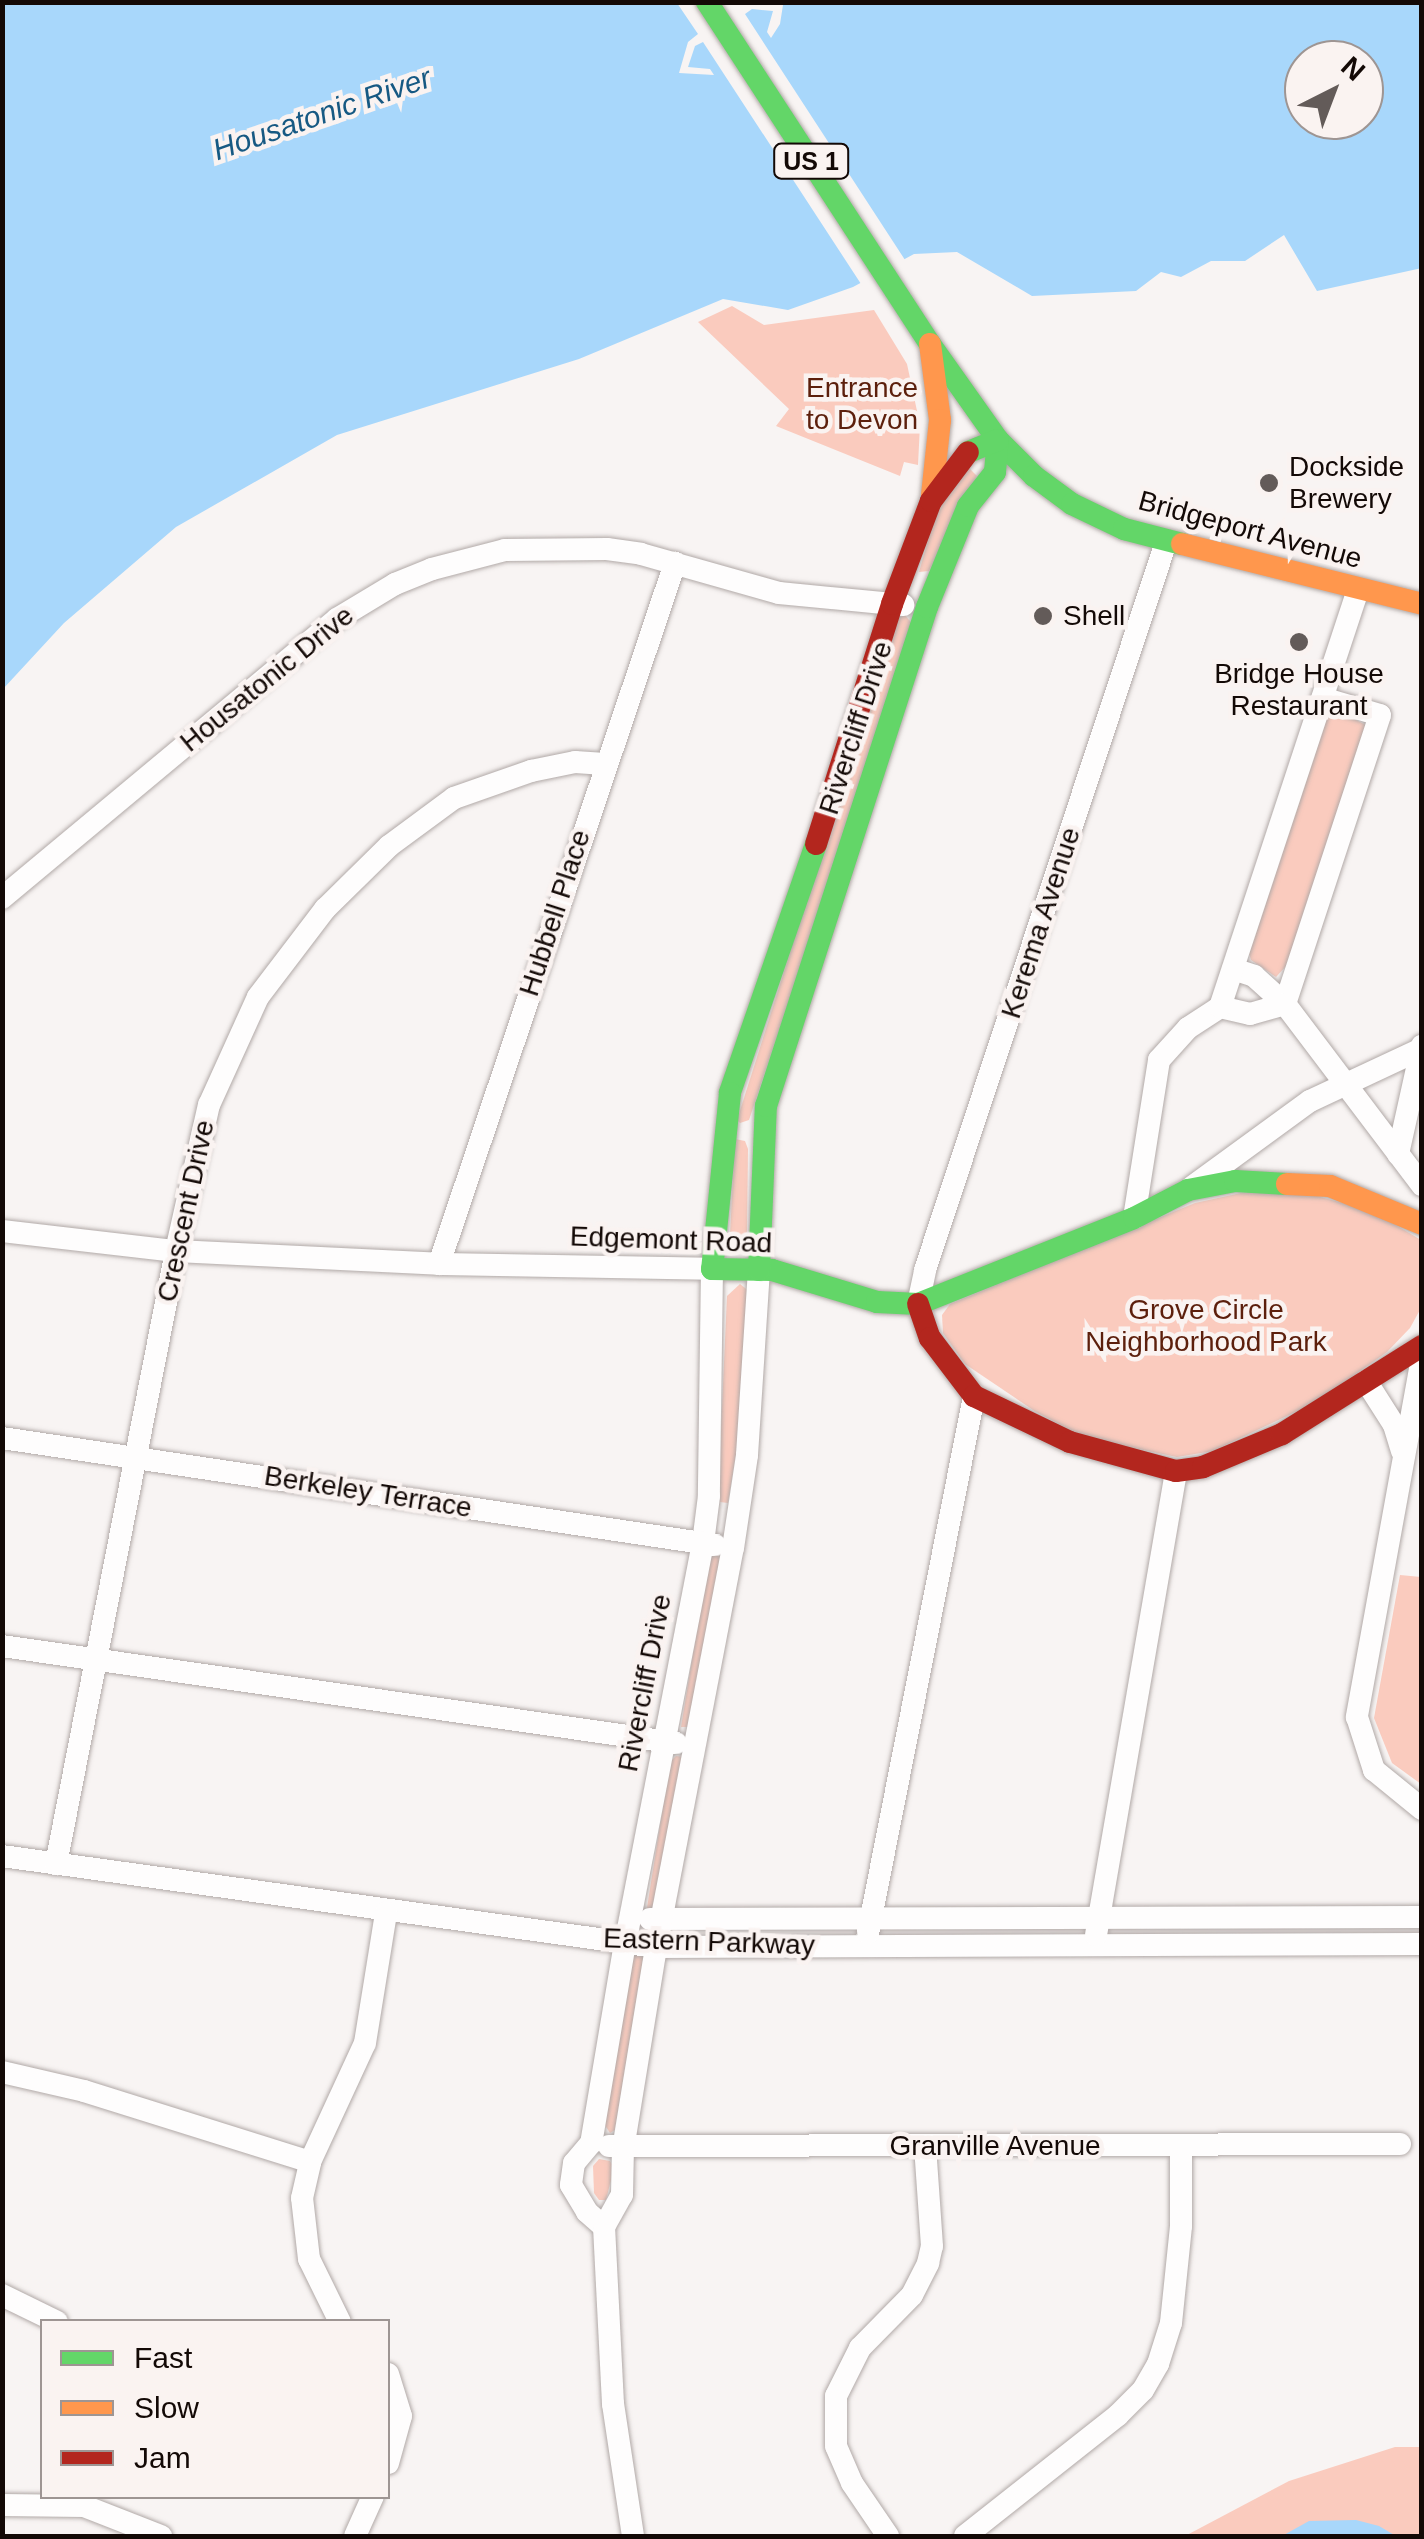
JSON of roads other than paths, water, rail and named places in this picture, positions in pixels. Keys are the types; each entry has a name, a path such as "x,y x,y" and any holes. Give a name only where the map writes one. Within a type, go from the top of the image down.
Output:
{"street":[{"name":"Bridgeport Avenue","path":"707,2 930,344 998,440 1034,476 1072,504 1115,526 1422,604"},
{"name":"Rivercliff Drive","path":"604,2228 587,2212 571,2186 574,2163 591,2143 625,1943 703,1544 709,1496 712,1269 730,1093 794,913 892,604 931,501 940,420 930,344"},
{"name":"Rivercliff Drive","path":"632,2536 613,2404 604,2228 622,2195 623,2149 656,1947 734,1548 747,1455 766,1106 927,607 968,506 995,472 998,440 963,456 931,501"},
{"name":"Kerema Avenue","path":"918,1304 925,1270 1166,542"},
{"name":"Housatonic Drive","path":"2,898 337,619 396,584 473,557 538,547 607,549 779,592 927,607"},
{"name":"Hubbell Place","path":"439,1264 674,563"},
{"path":"1134,1218 1158,1060 1188,1028 1220,1006 1358,590"},
{"path":"1284,1004 1380,715 1322,698"},
{"name":"Crescent Drive","path":"56,1864 134,1456 209,1105 258,997 325,909 389,846 454,798 531,771 575,762 605,764"},
{"path":"1232,969 1254,976 1284,1004 1422,1185"},
{"path":"1220,1006 1250,1014 1284,1004"},
{"path":"1188,1190 1310,1101 1420,1048"},
{"path":"1398,1154 1420,1048"},
{"path":"726,1128 762,1136"},
{"name":"Edgemont Road","path":"2,1231 176,1250 439,1264 760,1270 878,1302 918,1304 1134,1218 1188,1190 1236,1181 1330,1186 1422,1224"},
{"path":"918,1304 930,1338 974,1396 1070,1442 1176,1472 1203,1467 1282,1434 1422,1346"},
{"path":"1422,1358 1357,1717 1374,1770 1422,1809"},
{"path":"1366,1382 1394,1424 1403,1455"},
{"path":"866,1947 974,1396"},
{"name":"Berkeley Terrace","path":"2,1438 734,1548"},
{"path":"1096,1931 1176,1472"},
{"path":"2,1646 694,1746"},
{"name":"Eastern Parkway","path":"2,1856 656,1947 866,1947 1096,1931 1422,1917"},
{"path":"338,2319 315,2276 305,2238 302,2198 310,2162 366,2043 386,1912"},
{"name":"Eastern Parkway","path":"630,1917 871,1920 1422,1944"},
{"path":"2,2072 84,2091 310,2162"},
{"name":"Granville Avenue","path":"591,2143 623,2149 1400,2144"},
{"path":"888,2536 852,2482 836,2446 836,2396 860,2348 912,2295 928,2263 932,2246 926,2145"},
{"path":"965,2536 1118,2415 1142,2390 1158,2364 1171,2323 1180,2228 1181,2148"},
{"path":"2,2296 51,2319"},
{"path":"390,2380 401,2416 390,2456"},
{"path":"355,2536 372,2499"},
{"path":"2,2504 86,2501 161,2536"}],"water":[{"name":"Housatonic River","path":"3,3 1421,3 1422,268 1317,291 1284,235 1245,261 1211,261 1181,277 1161,272 1136,291 1032,296 957,252 914,254 853,287 788,310 723,299 579,359 337,435 176,527 64,623 3,689"},
{"path":"1356,2520 1396,2536 1282,2536 1309,2521"}],"place":[{"name":"Dockside Brewery","path":"1269,483"},
{"name":"Shell","path":"1043,616"},
{"name":"Bridge House Restaurant","path":"1299,642"}],"park label":[{"name":"Entrance to Devon","path":"862,404"},
{"name":"Grove Circle Neighborhood Park","path":"1206,1326"}]}
